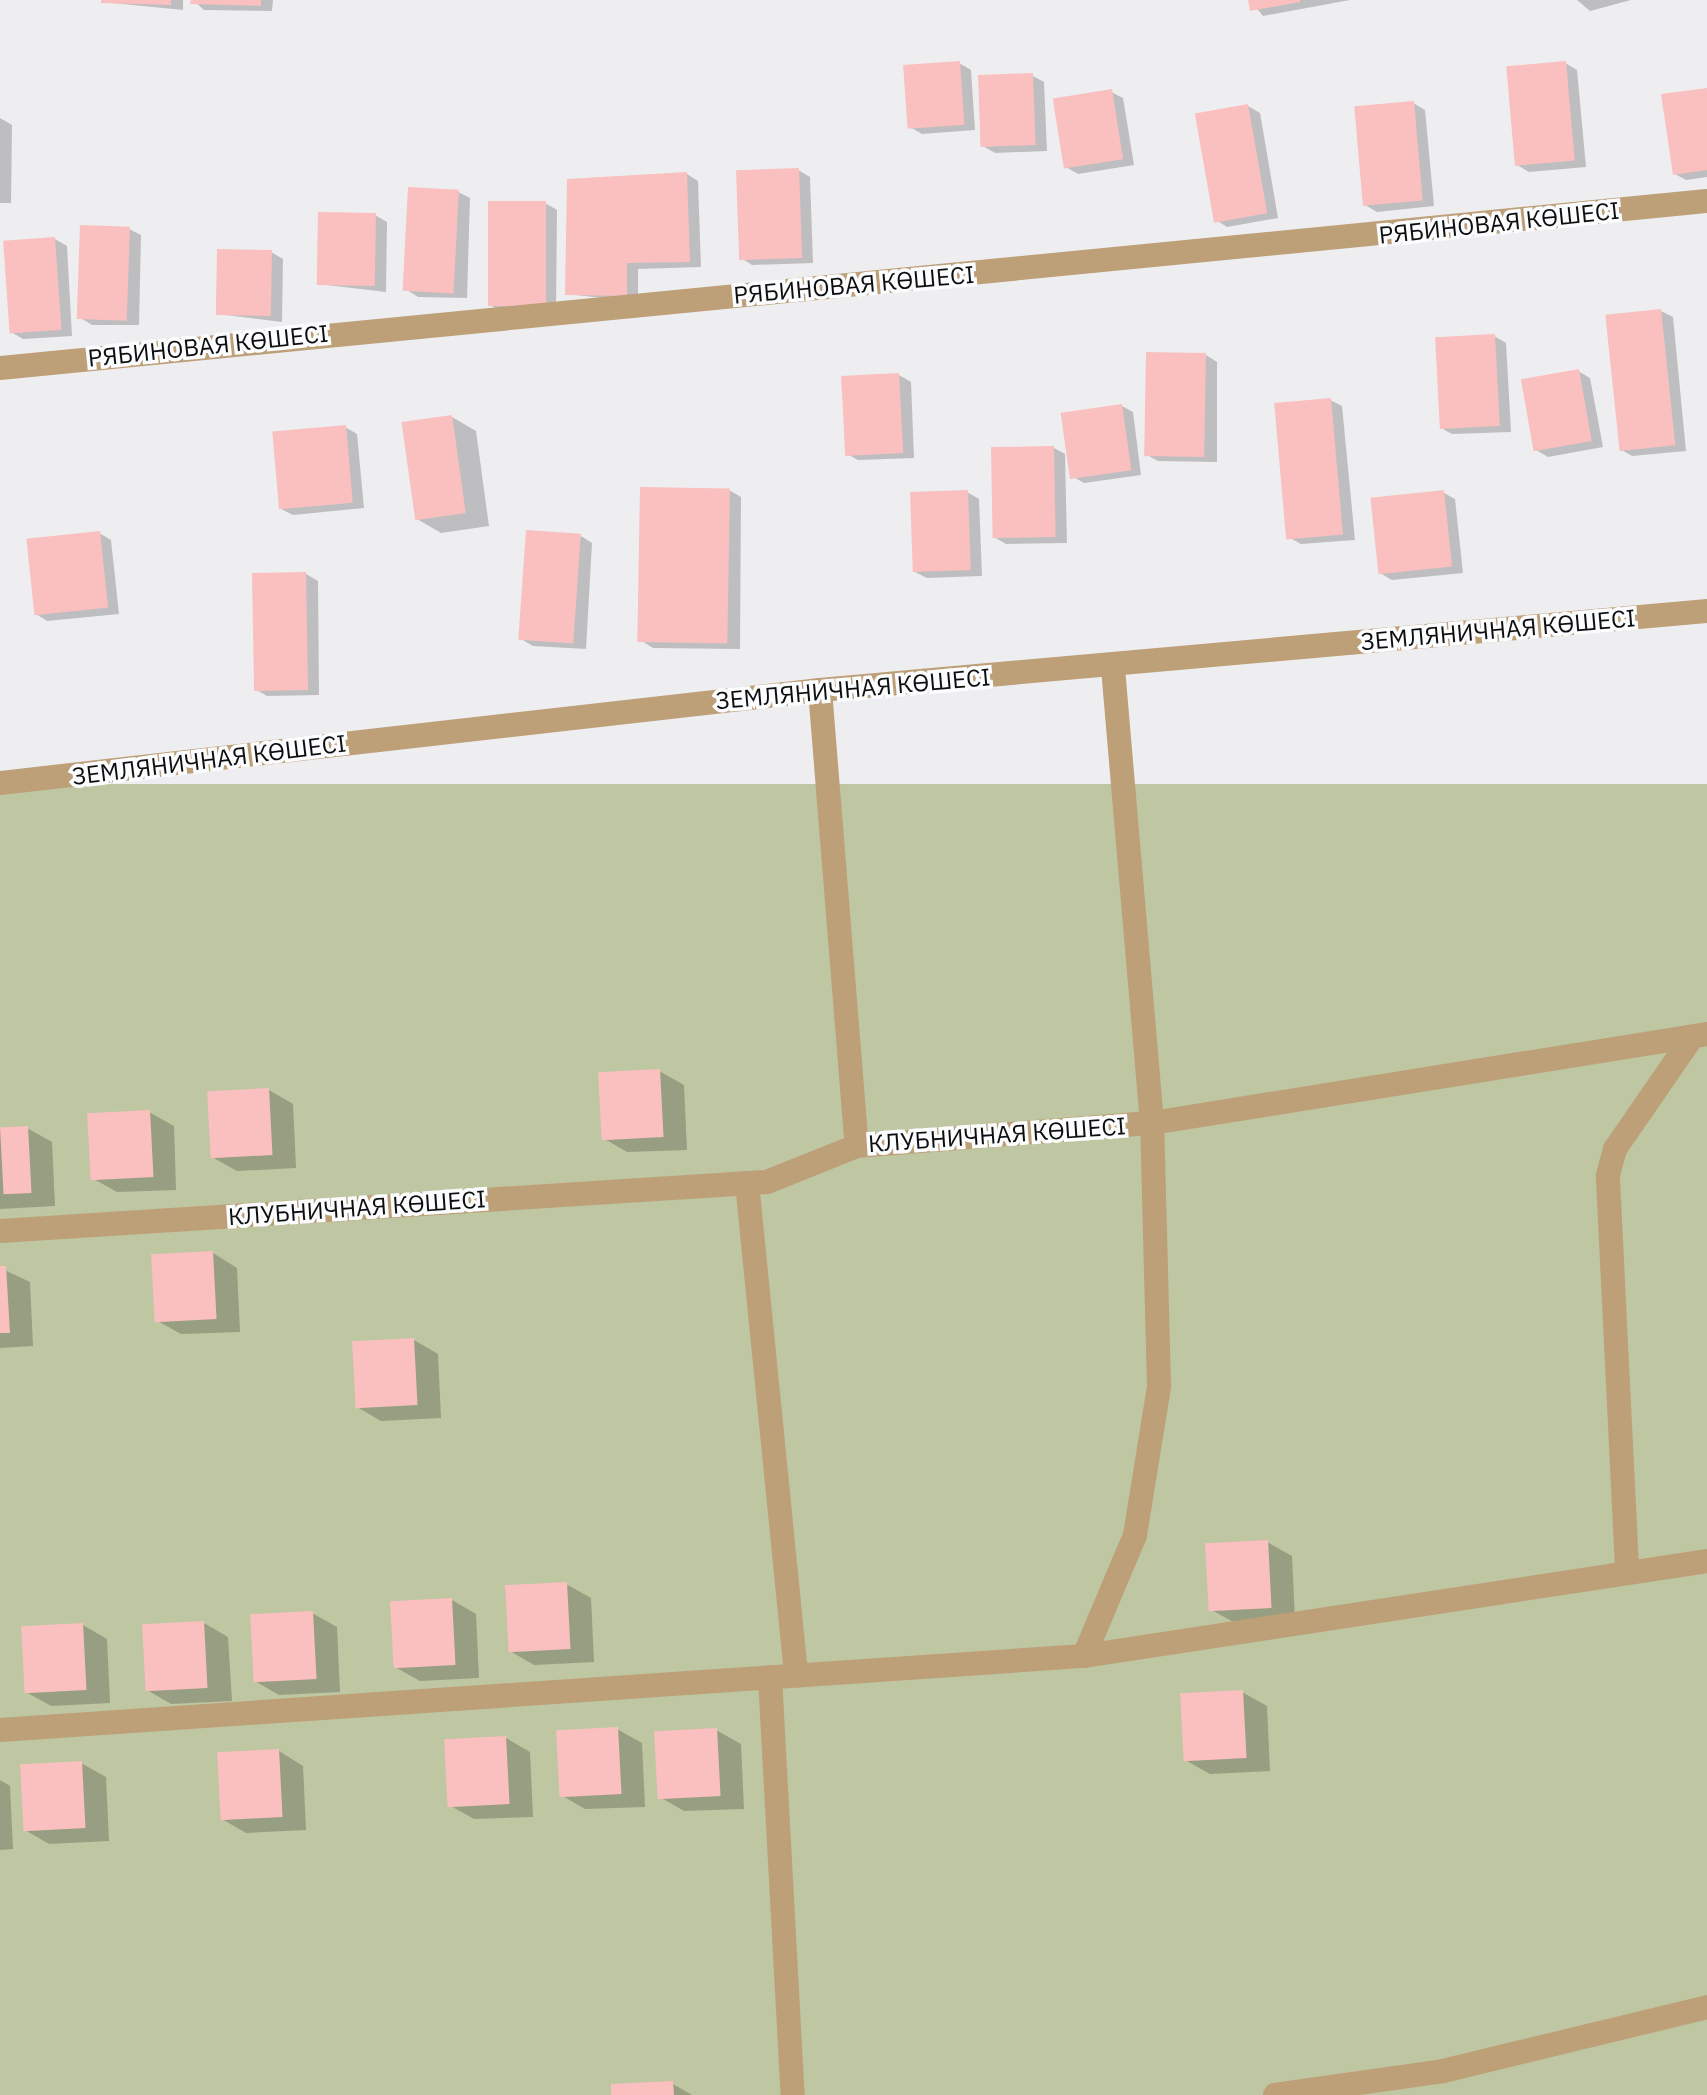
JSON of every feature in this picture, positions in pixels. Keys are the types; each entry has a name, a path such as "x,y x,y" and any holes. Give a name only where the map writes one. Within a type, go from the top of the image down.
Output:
{"street":[{"name":"РЯБИНОВАЯ КӨШЕСІ","path":"0,368 1707,201"},
{"name":"ЗЕМЛЯНИЧНАЯ КӨШЕСІ","path":"10,782 820,690 1707,611"},
{"path":"1084,1656 1135,1535 1159,1386 1152,1123 1113,665"},
{"path":"820,690 857,1146"},
{"path":"0,760 10,782"},
{"path":"1627,1568 1608,1175 1615,1149 1700,1035"},
{"name":"КЛУБНИЧНАЯ КӨШЕСІ","path":"0,1231 747,1183 857,1146 1152,1123 1700,1035"},
{"path":"747,1183 796,1676"},
{"path":"0,1730 1084,1656 1627,1568 1707,1561"},
{"path":"770,1677 793,2095"},
{"path":"1275,2095 1443,2071 1706,2010"}],"green space":[{"path":"0,784 1707,784 1707,2095 0,2095"}],"building":[{"path":"101,0 171,0 171,5 101,3"},
{"path":"191,0 261,0 261,6 190,4"},
{"path":"1248,0 1300,0 1300,2 1250,11"},
{"path":"960,61 964,125 908,129 903,65"},
{"path":"1566,61 1575,161 1515,166 1506,66"},
{"path":"1033,73 1036,145 981,147 978,75"},
{"path":"1707,88 1707,170 1673,175 1661,94"},
{"path":"1112,89 1123,159 1064,169 1053,98"},
{"path":"1414,101 1423,201 1363,206 1354,106"},
{"path":"1248,104 1267,213 1214,223 1195,113"},
{"path":"799,168 802,258 739,260 736,170"},
{"path":"687,172 690,262 627,263 627,296 565,295 567,179"},
{"path":"408,187 459,190 453,294 403,291"},
{"path":"488,201 546,201 546,306 488,306"},
{"path":"318,212 376,213 375,286 317,285"},
{"path":"80,225 130,227 127,321 77,319"},
{"path":"55,237 61,330 10,333 3,241"},
{"path":"217,249 272,250 271,316 216,315"},
{"path":"1661,309 1675,445 1620,451 1605,315"},
{"path":"1495,334 1500,426 1440,429 1435,337"},
{"path":"1146,352 1206,353 1204,457 1144,456"},
{"path":"1579,369 1592,441 1534,451 1521,379"},
{"path":"899,373 903,453 845,456 841,376"},
{"path":"1331,398 1343,534 1286,539 1274,403"},
{"path":"1122,404 1131,470 1070,479 1061,413"},
{"path":"452,415 466,513 415,520 401,422"},
{"path":"346,425 353,503 279,509 272,431"},
{"path":"1054,446 1056,537 993,538 991,447"},
{"path":"640,487 730,489 727,644 637,642"},
{"path":"968,490 971,570 913,572 910,492"},
{"path":"1444,490 1452,567 1378,574 1370,498"},
{"path":"526,530 581,534 573,644 518,640"},
{"path":"100,531 108,608 34,615 26,539"},
{"path":"306,572 308,690 254,691 252,573"},
{"path":"660,1069 664,1137 602,1140 598,1072"},
{"path":"269,1088 273,1155 211,1158 207,1091"},
{"path":"150,1110 154,1177 91,1180 87,1113"},
{"path":"28,1126 32,1193 4,1194 0,1127"},
{"path":"213,1251 217,1319 155,1322 151,1254"},
{"path":"0,1266 6,1266 10,1333 0,1333"},
{"path":"414,1338 418,1405 356,1408 352,1341"},
{"path":"1268,1540 1272,1608 1209,1611 1205,1543"},
{"path":"567,1582 571,1649 509,1652 505,1585"},
{"path":"452,1598 456,1665 394,1668 390,1601"},
{"path":"313,1611 317,1679 254,1682 250,1614"},
{"path":"204,1621 208,1688 146,1691 142,1624"},
{"path":"83,1623 87,1690 25,1693 21,1626"},
{"path":"1243,1690 1247,1758 1184,1761 1180,1693"},
{"path":"618,1727 622,1794 560,1797 556,1730"},
{"path":"717,1728 721,1796 658,1799 654,1731"},
{"path":"506,1736 510,1804 448,1807 444,1739"},
{"path":"279,1749 283,1817 221,1820 217,1752"},
{"path":"82,1761 86,1828 24,1831 20,1764"},
{"path":"673,2081 674,2095 611,2095 611,2084"}]}
